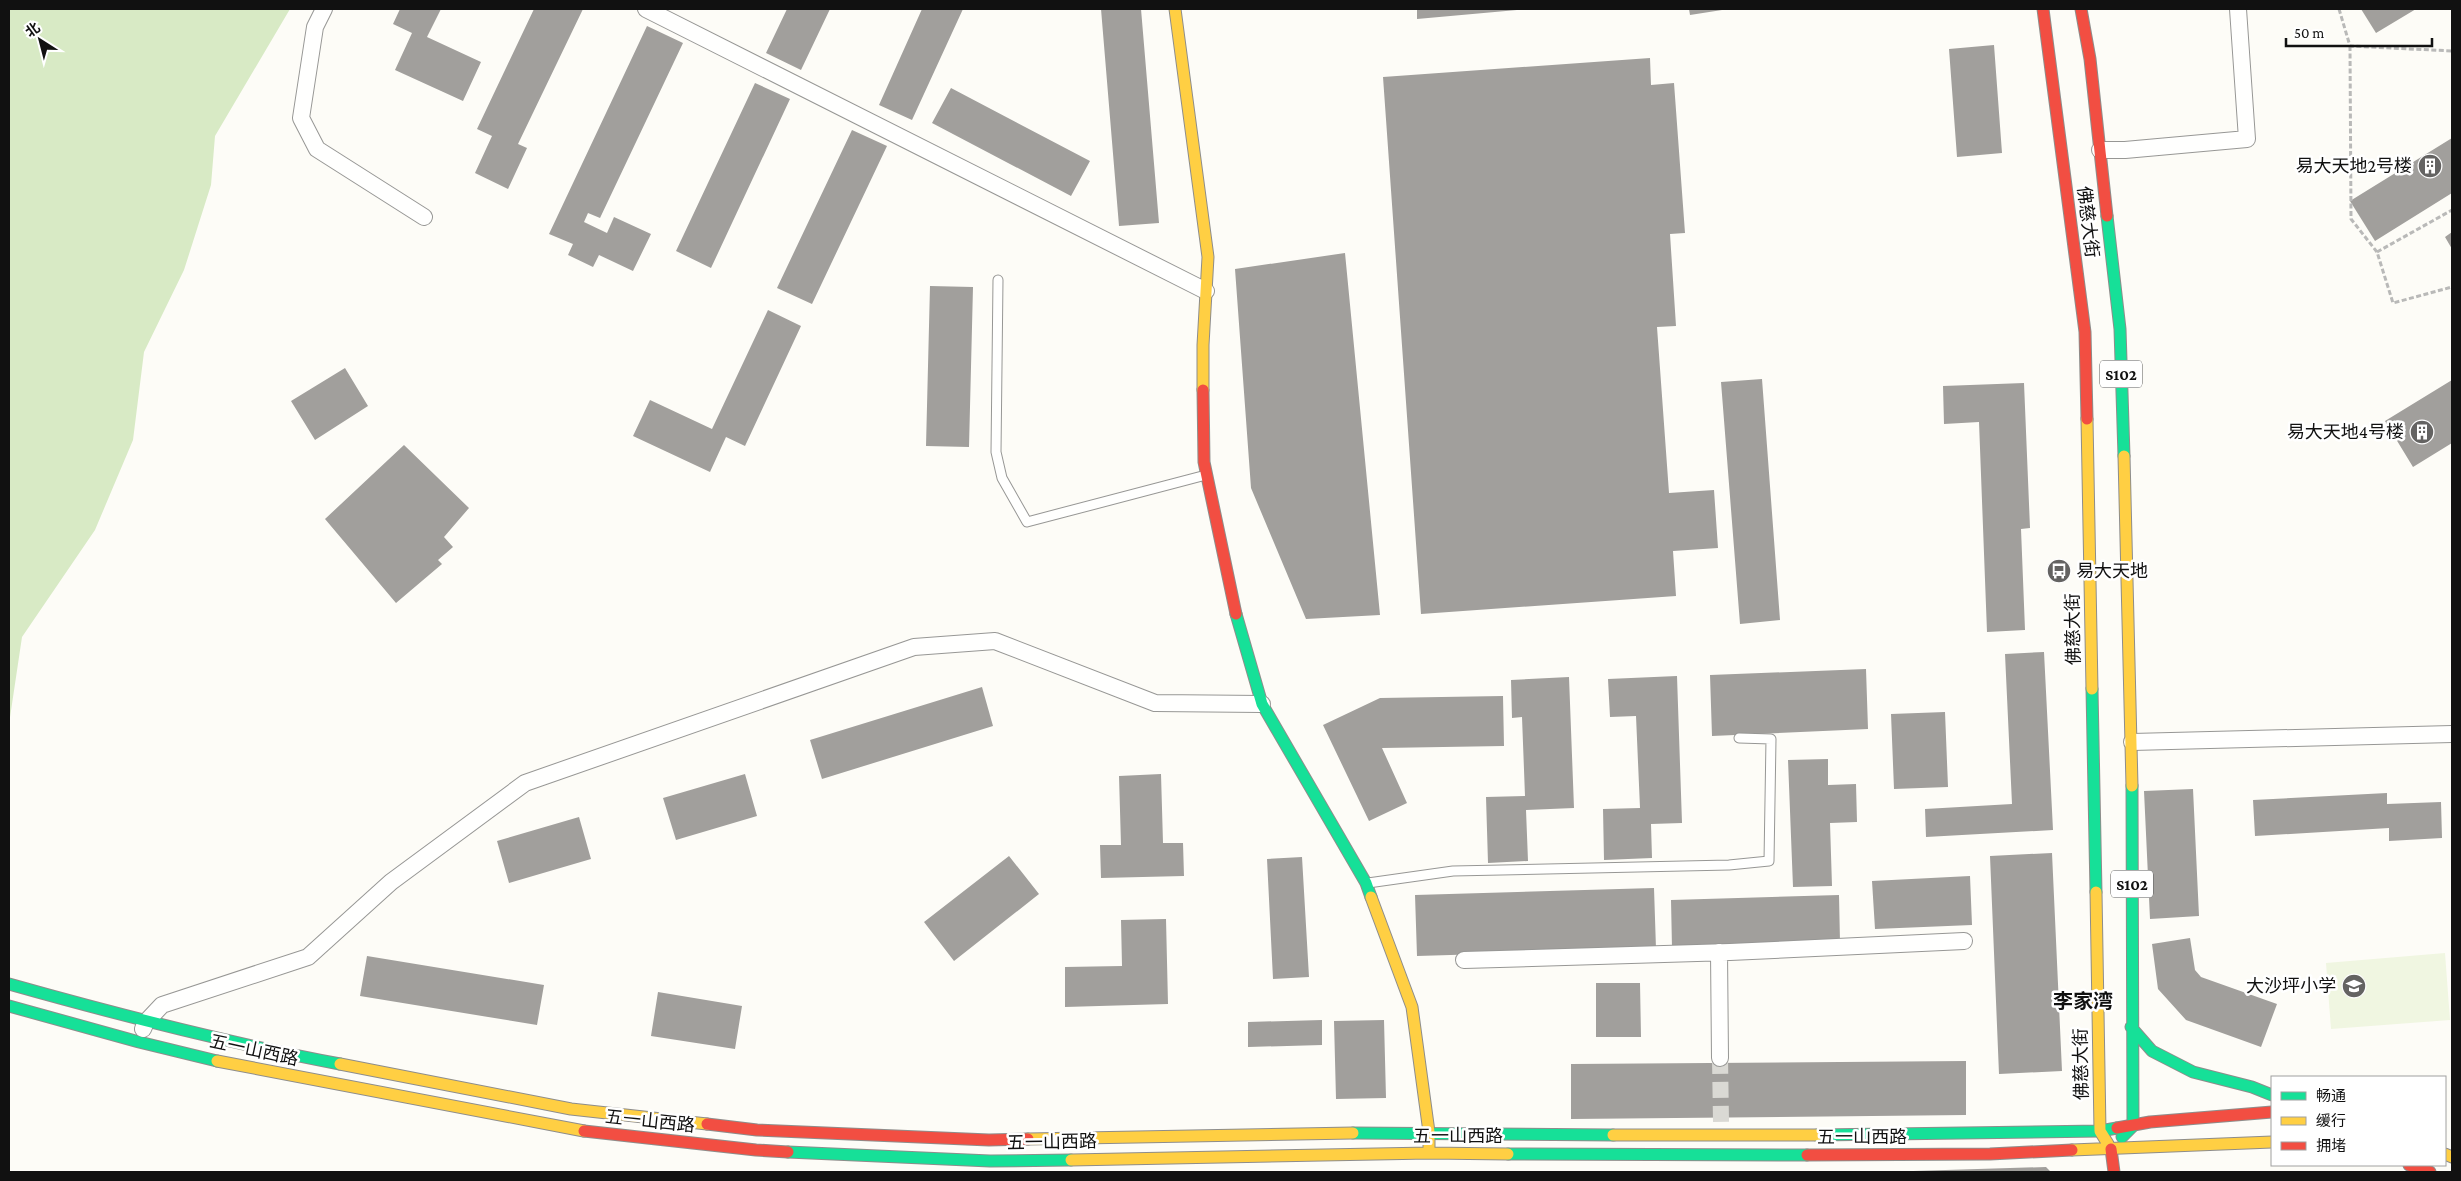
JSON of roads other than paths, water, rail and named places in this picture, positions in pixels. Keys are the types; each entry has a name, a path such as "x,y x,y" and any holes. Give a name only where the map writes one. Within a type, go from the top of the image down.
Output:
{"main road":[{"path":"1175,9 1208,257 1202,345 1204,462 1238,625 1262,704 1366,883 1412,1007 1429,1132 1429,1153"},
{"name":"佛慈大街","path":"2043,9 2085,332 2100,1131"},
{"name":"佛慈大街","path":"2082,9 2120,329 2132,742 2131,1027 2133,1126"},
{"name":"五一山西路","path":"9,984 146,1022 240,1045 571,1109 757,1130 989,1140 1721,1129 2100,1131"},
{"name":"五一山西路","path":"9,1006 139,1042 235,1065 568,1129 756,1150 990,1160 1429,1153 1731,1156 1990,1154 2111,1149"},
{"path":"2131,1027 2152,1051 2193,1072 2252,1087 2271,1095"},
{"path":"2114,1172 2111,1149 2100,1131 2271,1112"},
{"path":"2111,1149 2133,1126"},
{"path":"2111,1149 2271,1142"},
{"path":"2412,1166 2430,1172"}],"street":[{"path":"324,9 315,27 301,118 317,149 360,174 424,217"},
{"path":"646,9 1206,291"},
{"path":"2100,150 2125,150 2248,139 2238,9"},
{"path":"139,1042 146,1022 162,1005 308,957 391,882 525,782 914,647 995,641 1156,703 1262,704"},
{"path":"2132,742 2452,734"},
{"path":"1464,960 1720,952 1964,941"},
{"path":"1720,952 1720,1058"}],"lane":[{"path":"998,280 996,452 1002,478 1027,522 1206,475"},
{"path":"1366,883 1453,871 1729,865 1769,861 1771,739 1738,738"}],"tunnel":[{"path":"1720,1058 1721,1122"}],"place":[{"name":"易大天地2号楼","path":"2430,166"},
{"name":"易大天地4号楼","path":"2422,432"},
{"name":"易大天地","path":"2059,571"},
{"name":"大沙坪小学","path":"2354,986"}],"district":[{"name":"李家湾","path":"2083,1001"}]}
